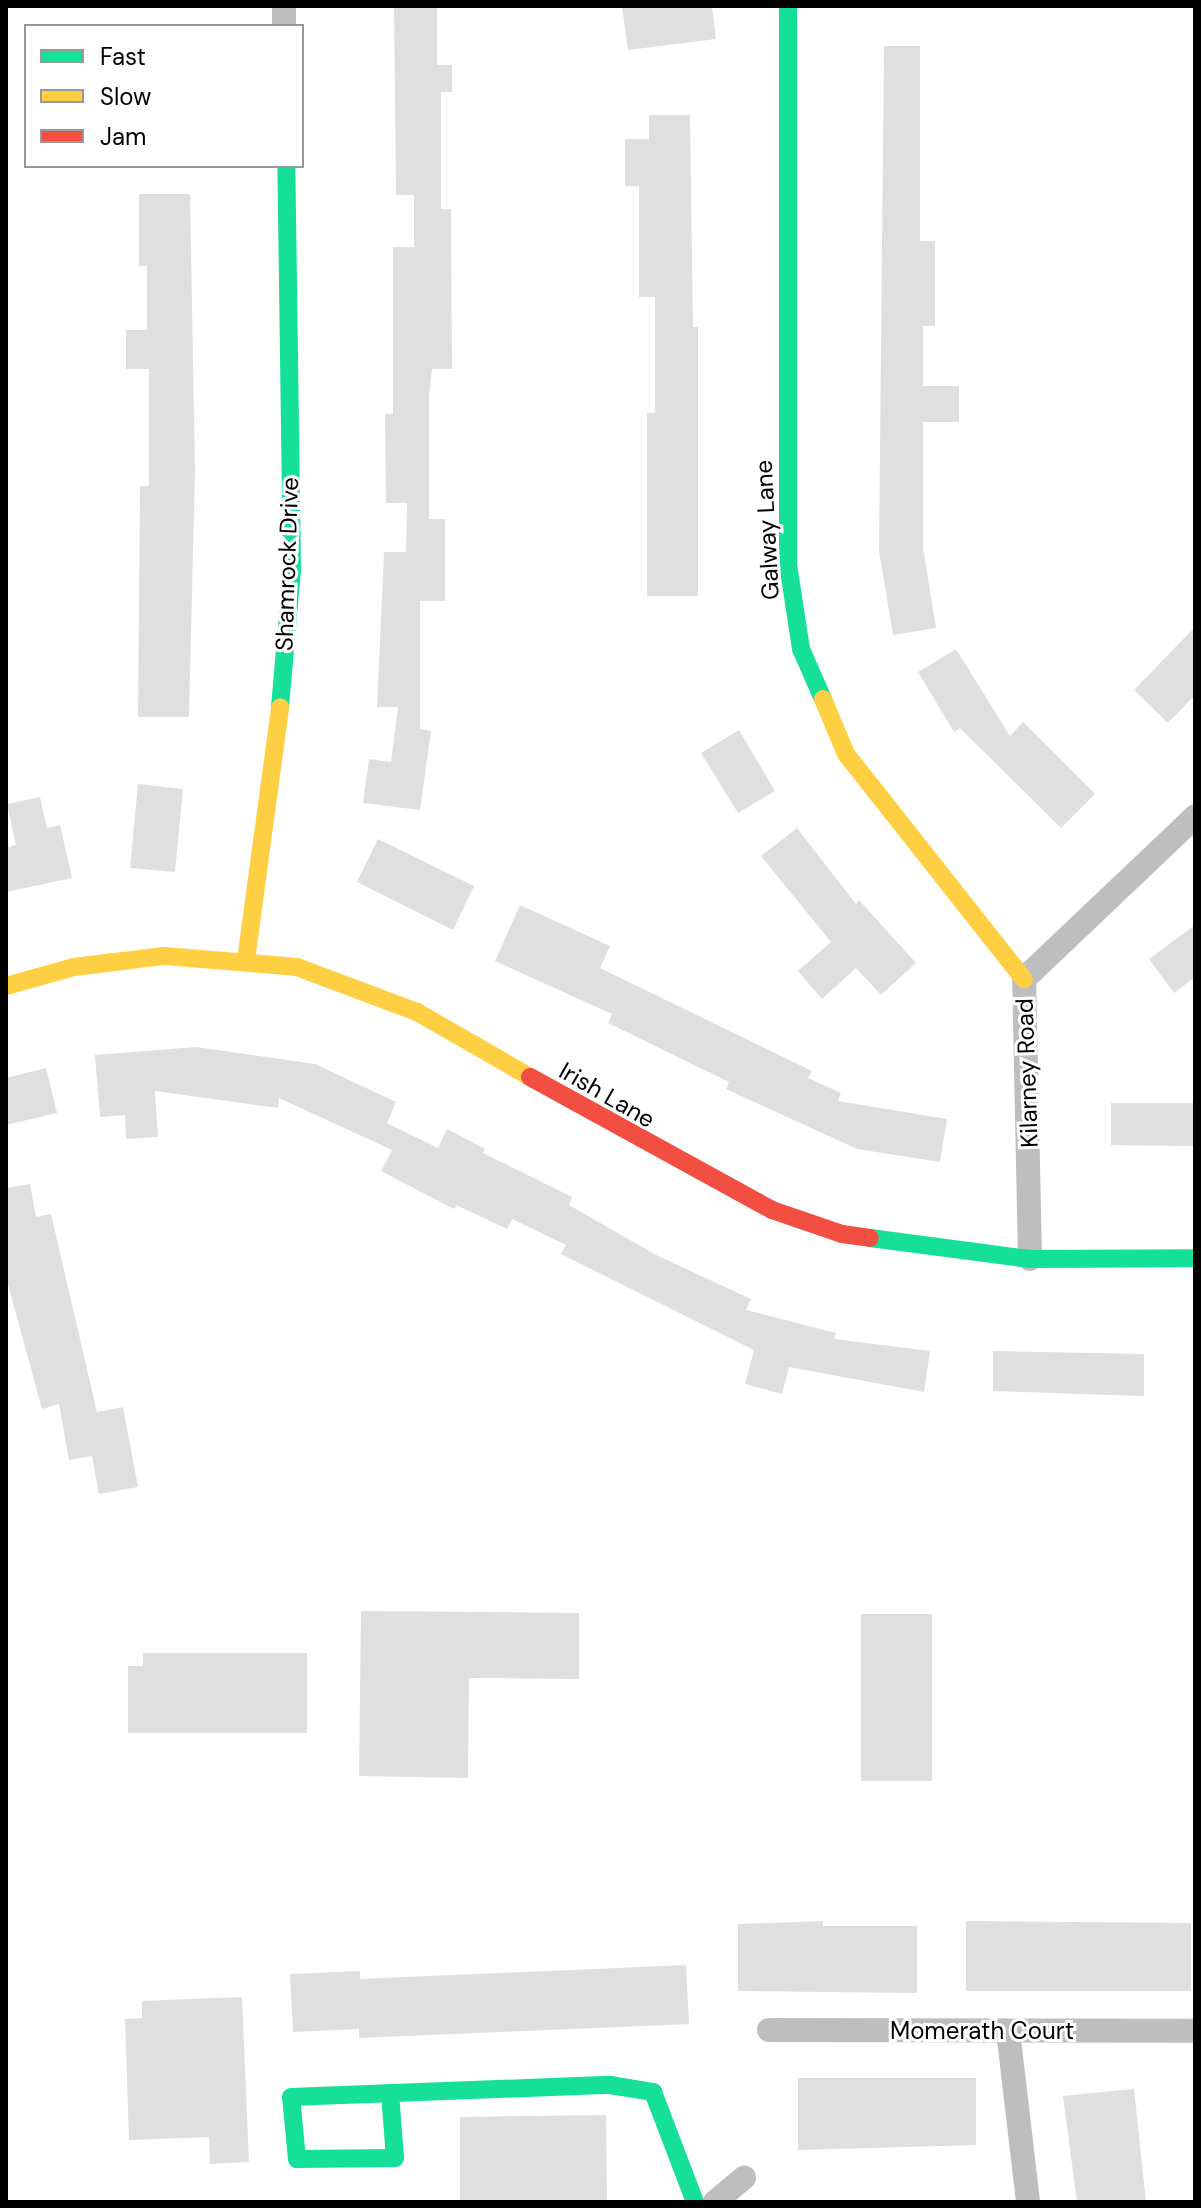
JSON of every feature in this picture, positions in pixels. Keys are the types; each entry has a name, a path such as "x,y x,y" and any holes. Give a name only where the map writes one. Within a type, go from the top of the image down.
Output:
{"street":[{"name":"Galway Lane","path":"788,6 788,564 801,649 846,754 1024,979"},
{"name":"Shamrock Drive","path":"246,960 275,760 292,571 286,168"},
{"name":"Kilarney Road","path":"1030,1259 1024,979 1195,817"},
{"name":"Irish Lane","path":"6,986 74,967 164,956 246,960 297,967 417,1012 670,1158 772,1210 842,1234 1030,1259 1195,1258"},
{"name":"Momerath Court","path":"769,2030 1195,2031"},
{"path":"1008,2031 1028,2202"},
{"path":"390,2093 395,2158 297,2159 291,2097 390,2093 610,2085 653,2092 695,2202"},
{"path":"715,2202 744,2178"}],"building":[{"path":"394,6 437,6 437,65 452,65 452,92 441,92 441,209 451,209 452,369 432,369 429,397 429,519 445,519 445,601 420,601 420,729 431,731 420,810 363,803 369,759 391,762 398,707 377,707 384,552 406,552 407,503 386,503 385,414 393,414 393,247 414,247 414,195 396,195"},
{"path":"622,6 712,6 716,39 628,50"},
{"path":"884,46 920,46 920,241 935,241 935,326 923,326 923,386 959,386 959,422 923,422 923,547 936,628 893,635 879,551"},
{"path":"649,115 690,115 693,327 698,327 698,596 647,596 647,413 655,413 655,297 639,297 639,186 625,186 625,139 649,139"},
{"path":"139,194 190,194 195,470 189,717 138,717 140,486 149,486 149,369 126,369 126,330 147,330 147,266 139,266"},
{"path":"1195,627 1195,695 1168,723 1134,690"},
{"path":"956,649 1010,736 1023,722 1095,794 1061,828 960,728 954,732 918,672"},
{"path":"739,730 775,791 738,813 701,753"},
{"path":"138,784 183,789 175,872 130,868"},
{"path":"40,797 47,828 60,825 72,878 6,892 6,848 16,845 7,804"},
{"path":"797,828 856,904 859,900 916,963 881,995 856,968 822,999 798,971 831,942 761,856"},
{"path":"378,839 474,886 453,930 357,882"},
{"path":"520,905 610,946 600,968 812,1071 808,1078 841,1093 838,1101 947,1119 940,1162 857,1149 726,1089 729,1082 608,1023 612,1014 495,961"},
{"path":"1195,925 1195,977 1174,993 1149,959"},
{"path":"196,1047 315,1064 396,1102 387,1123 438,1148 447,1129 485,1149 483,1153 572,1197 569,1205 656,1255 751,1299 746,1310 836,1333 834,1339 930,1351 924,1392 789,1367 782,1394 745,1384 754,1350 561,1254 566,1245 512,1219 507,1229 456,1205 454,1209 381,1171 392,1150 279,1098 278,1108 155,1091 158,1137 126,1139 125,1115 100,1117 95,1055"},
{"path":"46,1068 57,1113 6,1125 6,1078"},
{"path":"1111,1103 1195,1103 1195,1146 1111,1145"},
{"path":"30,1184 36,1217 51,1214 97,1412 123,1407 138,1487 99,1494 92,1456 69,1460 59,1404 42,1409 6,1277 6,1188"},
{"path":"993,1351 1144,1354 1144,1396 993,1391"},
{"path":"361,1611 579,1613 579,1679 469,1678 468,1778 359,1776"},
{"path":"861,1614 932,1614 932,1781 861,1781"},
{"path":"143,1653 307,1653 307,1733 128,1733 128,1666 143,1666"},
{"path":"823,1921 823,1926 917,1926 917,1993 738,1991 738,1924"},
{"path":"966,1921 1191,1923 1191,1991 966,1991"},
{"path":"686,1965 689,2024 359,2038 359,2029 293,2032 290,1974 360,1971 360,1979"},
{"path":"242,1997 249,2162 210,2164 209,2137 129,2140 125,2019 142,2018 142,2001"},
{"path":"798,2078 976,2078 976,2145 798,2150"},
{"path":"1134,2089 1146,2202 1077,2202 1063,2096"},
{"path":"606,2115 607,2202 460,2202 460,2117"}],"traffic: fast":[{"path":"788,6 788,564 801,649 823,699"},
{"path":"280,707 292,571 286,168"},
{"path":"870,1238 1030,1259 1195,1258"},
{"path":"390,2093 395,2158 297,2159 291,2097 610,2085 653,2092 695,2202"}],"traffic: slow":[{"path":"823,699 846,754 1024,979"},
{"path":"246,960 280,707"},
{"path":"6,986 74,967 164,956 297,967 417,1012 530,1077"}],"traffic: jam":[{"path":"530,1077 772,1210 842,1234 870,1238"}]}
